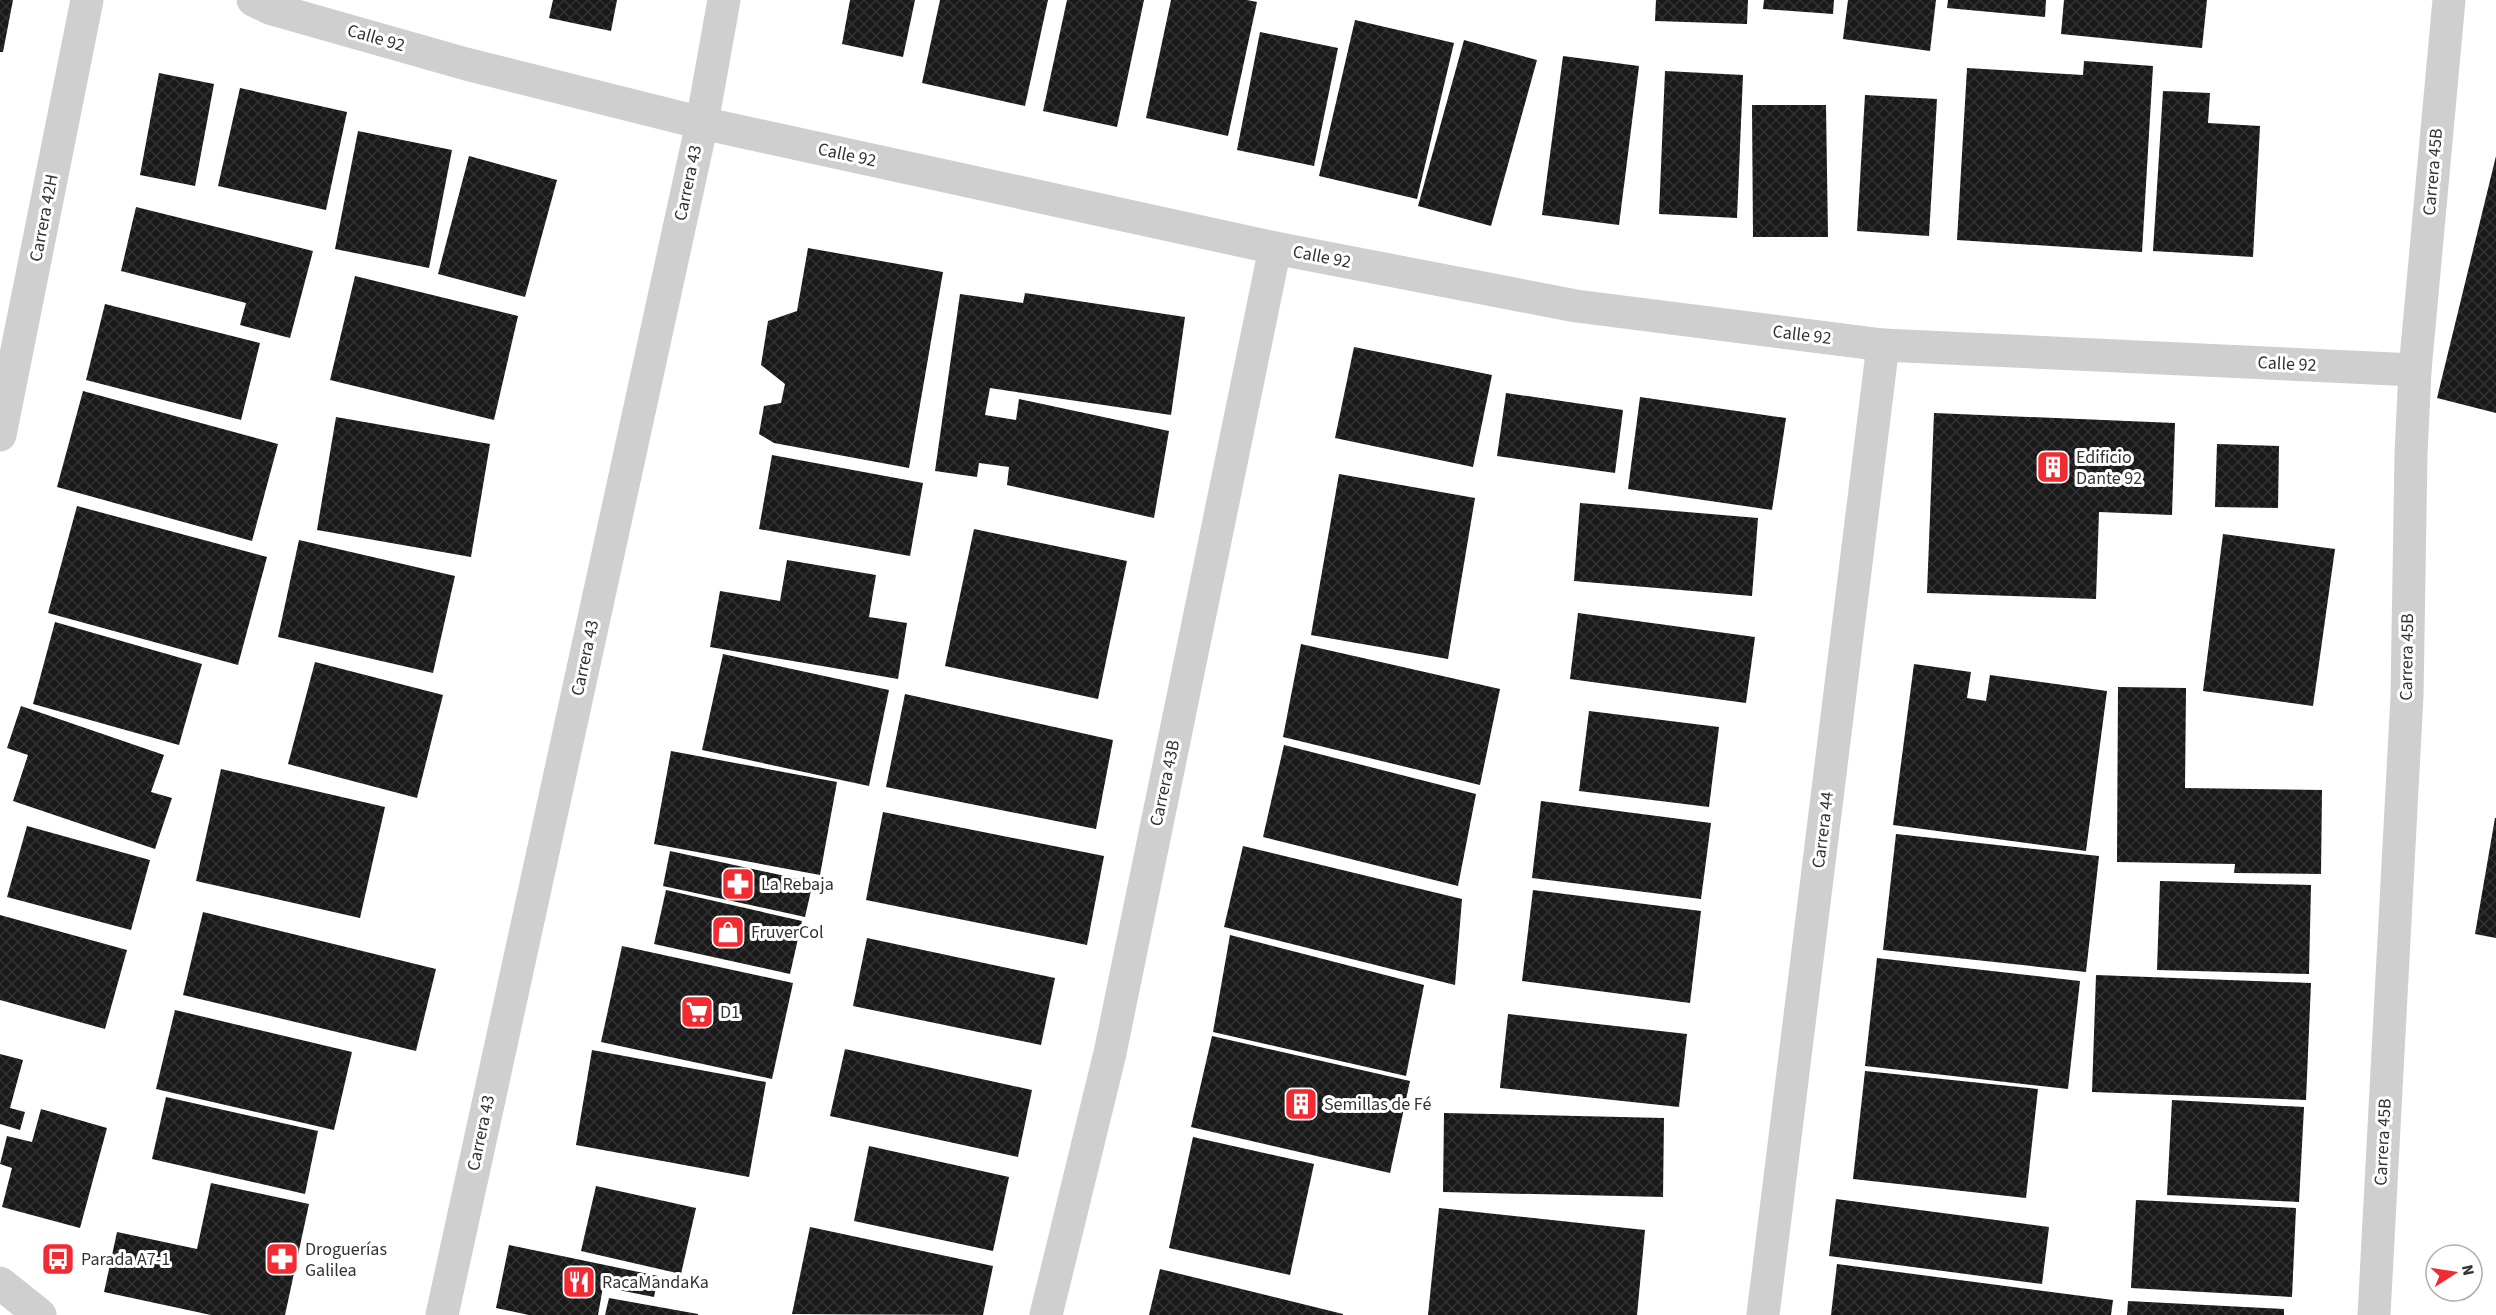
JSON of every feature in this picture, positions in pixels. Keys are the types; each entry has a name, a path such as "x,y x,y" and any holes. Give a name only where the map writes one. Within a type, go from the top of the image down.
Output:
{"street":[{"name":"Carrera 42H","path":"0,435 87,0"},
{"name":"Calle 92","path":"254,0 272,9 466,64 702,123 1275,248 1576,306 1883,345 2415,370"},
{"name":"Carrera 43","path":"442,1315 702,123 724,0"},
{"name":"Carrera 45B","path":"2374,1315 2407,696 2411,454 2415,370 2449,0"},
{"name":"Carrera 43B","path":"1046,1315 1110,1053 1275,248"},
{"name":"Carrera 44","path":"1763,1315 1883,345"},
{"path":"0,1282 40,1315"}],"building":[{"path":"0,0 13,0 3,52 0,52"},
{"path":"553,0 617,0 611,31 549,18"},
{"path":"850,0 915,0 903,57 842,44"},
{"path":"940,0 1048,0 1025,106 922,83"},
{"path":"1067,0 1144,0 1117,127 1043,111"},
{"path":"1171,0 1257,2 1228,136 1146,118"},
{"path":"1656,0 1748,0 1747,24 1655,21"},
{"path":"1764,0 1834,0 1833,14 1763,9"},
{"path":"1848,0 1936,0 1930,51 1843,39"},
{"path":"1948,0 2046,0 2045,17 1947,8"},
{"path":"2064,0 2207,0 2202,48 2061,34"},
{"path":"1355,20 1454,43 1417,199 1319,176"},
{"path":"1260,32 1338,48 1314,166 1237,150"},
{"path":"1464,40 1537,60 1491,226 1418,206"},
{"path":"1563,56 1639,66 1619,225 1542,215"},
{"path":"2084,61 2153,66 2142,252 1957,240 1967,68 2083,75"},
{"path":"1665,71 1743,75 1737,218 1659,214"},
{"path":"159,73 214,84 195,186 140,175"},
{"path":"240,88 347,112 326,210 218,186"},
{"path":"2163,91 2210,93 2208,123 2260,126 2253,257 2153,251"},
{"path":"1865,95 1937,99 1929,236 1857,231"},
{"path":"1752,105 1826,105 1828,237 1753,237"},
{"path":"358,131 452,150 429,268 335,249"},
{"path":"469,156 557,180 525,297 438,274"},
{"path":"2496,156 2496,413 2437,398"},
{"path":"136,207 313,251 290,338 240,325 246,303 121,271"},
{"path":"808,248 943,272 909,468 774,443 759,434 764,406 781,403 785,384 761,365 768,321 797,311"},
{"path":"355,276 518,316 494,420 330,380"},
{"path":"1025,293 1185,317 1171,415 990,388 985,415 1016,420 1019,399 1169,431 1154,518 1007,485 1009,467 979,463 977,477 935,471 960,294 1023,303"},
{"path":"105,304 260,343 241,420 86,380"},
{"path":"1354,347 1492,375 1473,467 1335,438"},
{"path":"83,391 278,444 252,541 57,487"},
{"path":"1506,393 1623,410 1615,473 1497,456"},
{"path":"1640,397 1786,418 1772,510 1628,489"},
{"name":"Edificio Dante 92","path":"1934,413 2175,423 2172,515 2099,512 2096,599 1927,593"},
{"path":"336,417 490,444 471,557 317,530"},
{"path":"2217,444 2279,446 2278,508 2215,507"},
{"path":"772,455 923,483 910,556 759,529"},
{"path":"1339,474 1475,498 1448,659 1311,635"},
{"path":"1580,503 1758,518 1752,596 1574,581"},
{"path":"77,506 267,557 238,665 48,613"},
{"path":"974,529 1127,561 1098,699 945,666"},
{"path":"2223,534 2335,549 2313,706 2203,691"},
{"path":"299,540 455,576 433,673 278,637"},
{"path":"787,560 876,575 869,617 907,623 898,679 710,647 720,591 780,601"},
{"path":"1578,613 1755,637 1746,703 1570,679"},
{"path":"55,622 202,664 179,745 33,704"},
{"path":"1301,644 1500,689 1480,785 1283,737"},
{"path":"723,654 889,690 869,786 702,750"},
{"path":"315,662 443,695 417,798 288,764"},
{"path":"1914,664 1971,672 1967,698 1986,701 1990,675 2107,691 2086,851 1893,825"},
{"path":"2118,687 2186,688 2185,788 2322,790 2321,874 2234,873 2235,864 2117,862"},
{"path":"905,694 1113,740 1096,829 886,787"},
{"path":"21,706 164,755 151,792 172,798 155,849 13,801 28,755 7,748"},
{"path":"1589,711 1719,727 1709,807 1579,791"},
{"path":"1284,745 1476,794 1458,886 1263,837"},
{"path":"671,751 837,782 820,875 654,844"},
{"path":"221,769 385,807 360,918 196,881"},
{"path":"1541,801 1711,823 1701,899 1532,878"},
{"path":"883,812 1104,856 1087,945 866,900"},
{"path":"2496,818 2496,938 2475,934"},
{"path":"27,826 150,860 131,930 7,897"},
{"path":"1896,834 2099,856 2086,972 1883,950"},
{"path":"1243,846 1462,899 1455,985 1224,927"},
{"name":"La Rebaja","path":"670,851 813,882 805,917 663,886"},
{"path":"2160,881 2311,885 2309,974 2157,970"},
{"name":"FruverCol","path":"666,890 802,921 790,974 654,944"},
{"path":"1533,890 1701,911 1690,1003 1522,981"},
{"path":"203,912 436,969 416,1051 183,995"},
{"path":"0,915 127,950 105,1029 0,1000"},
{"path":"1230,935 1424,985 1406,1076 1213,1032"},
{"path":"867,938 1055,978 1041,1045 853,1006"},
{"name":"D1","path":"622,946 793,983 772,1079 601,1042"},
{"path":"1877,958 2080,981 2068,1089 1865,1066"},
{"path":"2096,975 2311,983 2306,1100 2092,1092"},
{"path":"175,1010 352,1052 334,1130 156,1089"},
{"path":"1508,1014 1687,1034 1679,1107 1500,1088"},
{"name":"Semillas de Fé","path":"1212,1036 1410,1081 1390,1173 1191,1127"},
{"path":"845,1049 1032,1090 1018,1157 830,1116"},
{"path":"592,1050 766,1082 749,1177 576,1145"},
{"path":"0,1054 23,1060 10,1108 25,1112 20,1130 0,1124"},
{"path":"1865,1071 2038,1089 2026,1198 1853,1179"},
{"path":"166,1097 318,1131 305,1194 152,1159"},
{"path":"2172,1100 2304,1107 2299,1202 2167,1195"},
{"path":"41,1109 107,1128 80,1228 2,1207 12,1168 0,1164 7,1136 32,1142"},
{"path":"1444,1113 1664,1118 1663,1197 1443,1192"},
{"path":"1193,1137 1314,1164 1290,1275 1169,1248"},
{"path":"869,1146 1009,1177 993,1251 854,1221"},
{"path":"211,1183 309,1204 285,1315 211,1315 104,1292 117,1232 197,1249"},
{"path":"596,1186 696,1208 681,1274 581,1251"},
{"path":"1836,1199 2049,1227 2042,1284 1829,1256"},
{"path":"2136,1200 2296,1208 2292,1297 2131,1288"},
{"path":"1439,1208 1645,1230 1637,1315 1428,1315"},
{"path":"810,1227 993,1266 983,1315 792,1314"},
{"name":"RacaMandaKa","path":"509,1245 658,1276 654,1297 603,1287 598,1315 529,1315 496,1308"},
{"path":"1837,1264 2113,1300 2111,1315 1831,1315"},
{"path":"1160,1269 1343,1314 1343,1315 1149,1315"},
{"path":"609,1298 698,1314 698,1315 605,1315"},
{"path":"2128,1301 2284,1309 2284,1315 2127,1315"}],"place":[{"name":"Edificio Dante 92","path":"2053,467"},
{"name":"La Rebaja","path":"738,884"},
{"name":"FruverCol","path":"728,932"},
{"name":"D1","path":"697,1012"},
{"name":"Semillas de Fé","path":"1301,1104"},
{"name":"Parada A7-1","path":"58,1259"},
{"name":"Droguerías Galilea","path":"282,1259"},
{"name":"RacaMandaKa","path":"579,1282"}]}
